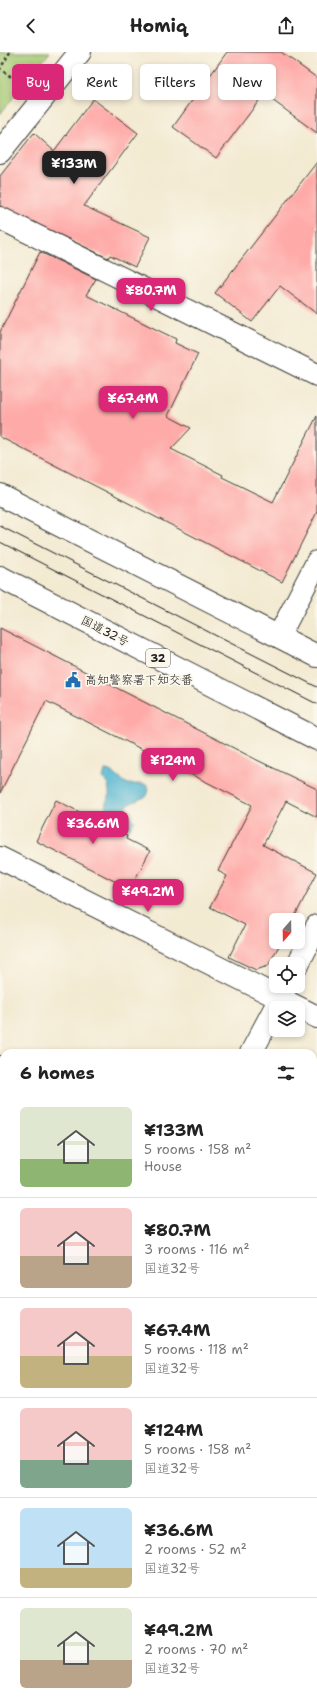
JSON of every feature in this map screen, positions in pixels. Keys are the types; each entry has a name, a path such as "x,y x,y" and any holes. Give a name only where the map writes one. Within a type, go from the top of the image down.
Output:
{"main road":[{"path":"0,152 80,52"},
{"path":"0,218 317,376"},
{"path":"0,495 317,656"},
{"path":"279,636 317,562"},
{"name":"国道32号","path":"0,577 317,739"},
{"path":"0,858 269,985"},
{"path":"302,957 317,926"},
{"path":"254,1049 283,993"},
{"path":"285,993 317,1017"}],"path":[{"path":"10,52 0,69 12,78"}],"green space":[{"path":"0,52 50,52 40,64 12,64 12,99 0,114"}],"water":[{"path":"105,770 114,773 123,782 148,786 149,790 147,796 129,804 126,808 127,814 135,821 131,827 121,825 120,814 116,810 106,810 106,804 109,796 109,785 103,778"}],"building":[{"path":"227,52 281,52 317,78 317,133 272,100 276,100 276,64 218,64"},
{"path":"218,64 218,100 260,100 216,158 173,127 192,100 210,100 210,76"},
{"path":"92,100 94,100 138,133 84,206 150,237 135,267 110,255 108,258 0,206 0,176 34,133 54,151"},
{"path":"317,162 317,314 280,286 252,322 215,293"},
{"path":"40,252 96,279 86,295 176,339 175,343 198,354 168,416 191,428 171,449 223,475 222,477 273,502 317,416 317,512 282,582 0,437 0,332"},
{"path":"0,628 257,760 317,789 317,817 286,801 263,845 317,873 297,913 269,913 269,949 277,949 273,957 269,957 268,966 256,970 229,957 245,925 210,907 227,876 218,871 252,805 46,701 0,793"},
{"path":"56,800 127,836 126,839 150,851 130,889 36,841"}],"tram line":[{"path":"0,526 317,687"},
{"path":"0,542 317,704"}],"place":[{"name":"高知警察署下知交番","path":"73,680"}]}
